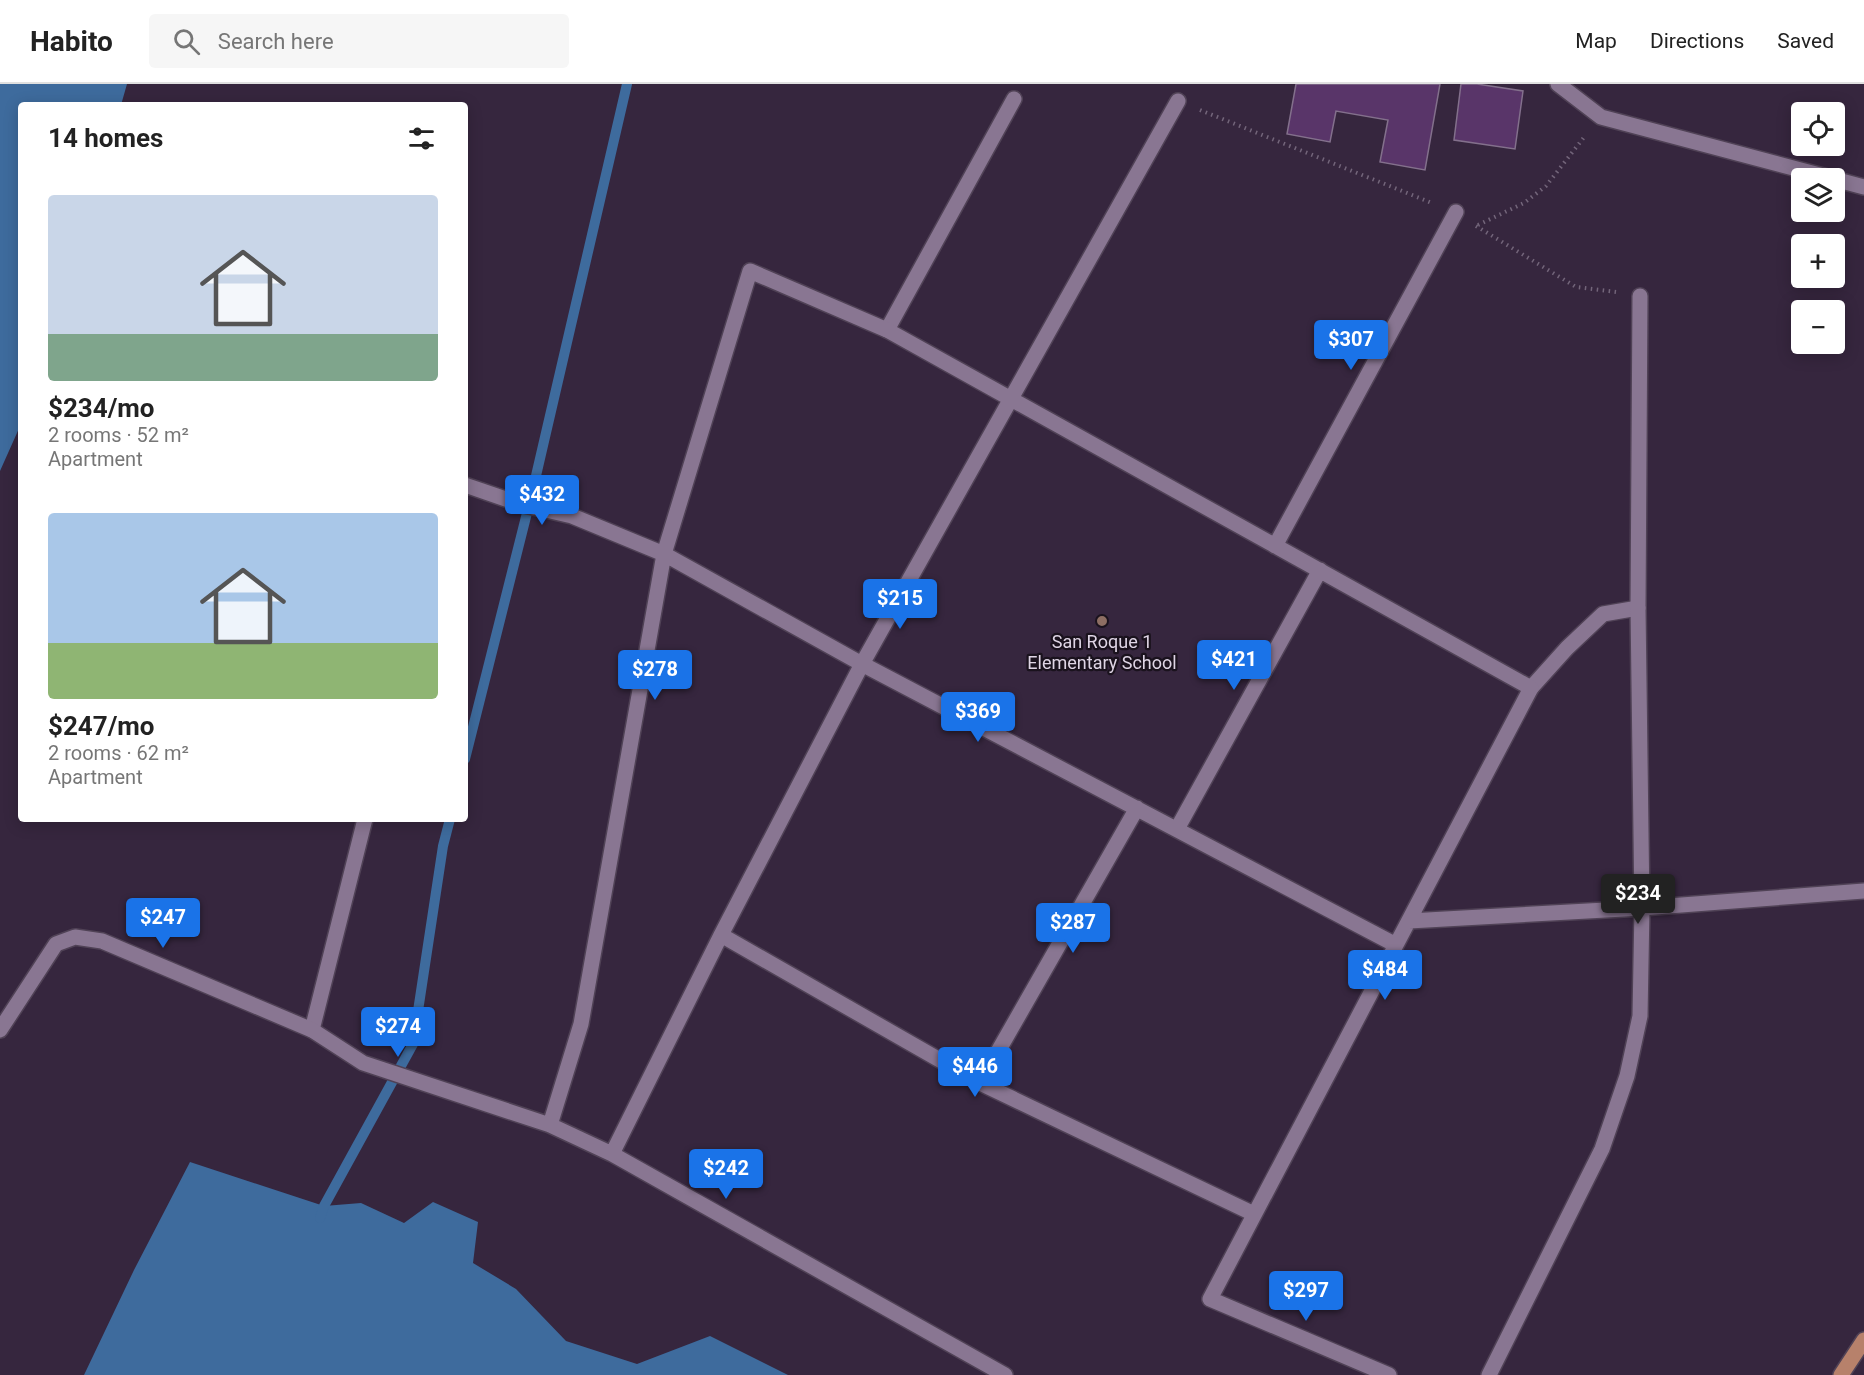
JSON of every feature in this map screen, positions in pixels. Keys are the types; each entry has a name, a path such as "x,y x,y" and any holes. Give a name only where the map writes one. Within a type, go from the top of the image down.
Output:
{"main road":[{"path":"1841,1375 1864,1340"}],"street":[{"path":"1558,84 1601,117 1792,168"},
{"path":"887,330 1014,99"},
{"path":"612,1154 721,935 862,664 1178,101"},
{"path":"1845,182 1864,187"},
{"path":"1275,546 1456,212"},
{"path":"550,1125 581,1024 664,554 750,271 887,330 1532,688"},
{"path":"1489,1375 1602,1149 1627,1076 1640,1016 1642,908 1638,608 1640,296"},
{"path":"468,486 520,504 572,516 664,554 862,664 1396,945"},
{"path":"1177,829 1320,570"},
{"path":"1383,1374 1210,1299 1532,688 1567,648 1603,614 1638,608"},
{"path":"980,1083 1137,808"},
{"path":"312,1030 364,822"},
{"path":"1409,921 1642,908 1864,891"},
{"path":"721,935 980,1083 1254,1214"},
{"path":"0,1030 56,945 75,937 102,941 312,1030 363,1063 550,1125 612,1154 1005,1375"}],"path":[{"path":"1178,101 1456,212 1576,287 1640,296"},
{"path":"1476,226 1524,203 1546,186 1601,117"}],"water":[{"path":"0,84 127,84 122,102 18,102 18,431 0,471"},
{"path":"190,1162 324,1206 361,1203 404,1223 433,1202 478,1222 473,1263 516,1289 566,1341 637,1364 710,1336 788,1375 84,1375 134,1270"}],"building":[{"path":"1296,84 1440,84 1425,170 1380,162 1388,120 1336,111 1330,142 1287,134"},
{"path":"1461,84 1523,91 1515,149 1454,140"}],"waterway":[{"path":"468,747 532,493 627,84"},
{"path":"320,1218 324,1206 413,1044 443,846 449,822"}],"place":[{"name":"San Roque 1 Elementary School","path":"1102,621"}]}
